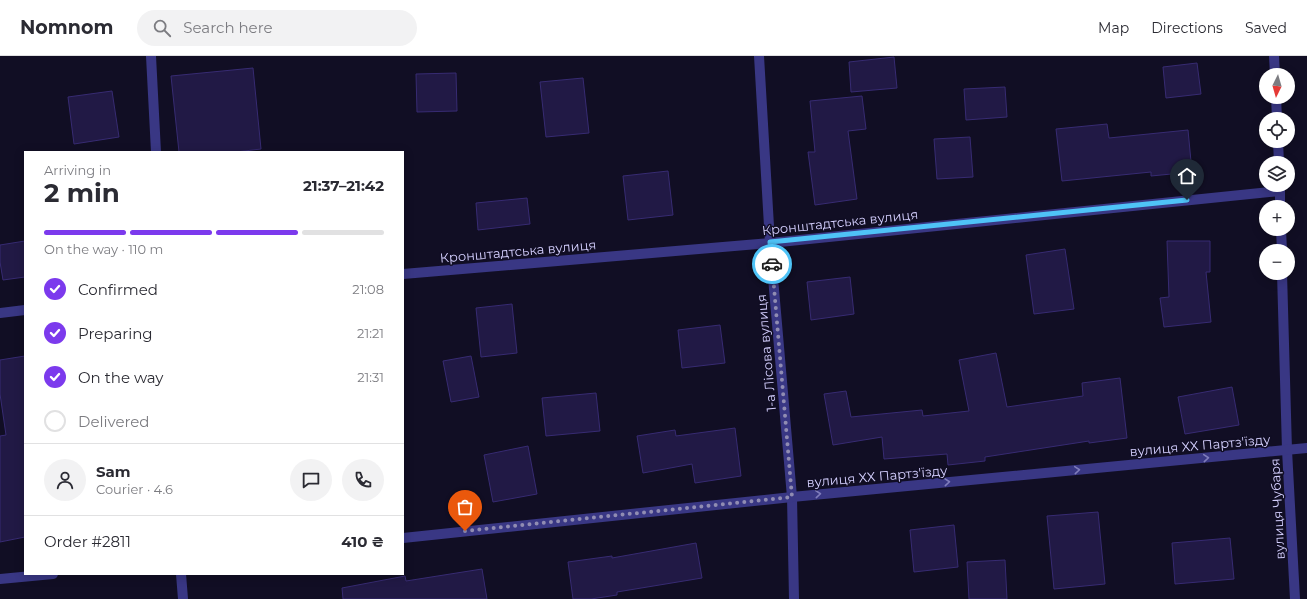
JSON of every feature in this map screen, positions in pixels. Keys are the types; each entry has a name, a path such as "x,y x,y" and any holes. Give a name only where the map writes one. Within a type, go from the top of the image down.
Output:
{"street":[{"path":"151,56 156,151"},
{"name":"1-а Лісова вулиця","path":"759,56 770,242 792,497 794,599"},
{"path":"1274,56 1275,68"},
{"name":"Кронштадтська вулиця","path":"404,274 770,242 1259,190"},
{"name":"вулиця Чубаря","path":"1282,280 1287,450 1295,599"},
{"path":"0,313 24,310"},
{"name":"вулиця XX Партз'їзду","path":"404,538 792,497 1307,448"},
{"path":"0,579 42,575"},
{"path":"181,575 183,599"}],"building":[{"path":"894,57 897,88 851,92 849,62"},
{"path":"1197,63 1201,94 1166,98 1163,67"},
{"path":"253,68 261,149 244,151 179,151 171,76"},
{"path":"456,73 457,111 417,112 416,74"},
{"path":"583,78 589,133 546,137 540,82"},
{"path":"1005,87 1007,117 966,120 964,89"},
{"path":"112,91 119,137 74,144 68,97"},
{"path":"862,96 866,129 848,131 857,199 815,205 808,152 815,152 810,101"},
{"path":"1107,124 1109,138 1188,130 1192,172 1151,176 1151,172 1062,181 1056,129"},
{"path":"970,137 973,177 937,179 934,139"},
{"path":"668,171 673,215 628,220 623,176"},
{"path":"527,198 530,224 478,230 476,203"},
{"path":"24,241 24,277 3,280 0,262 0,245"},
{"path":"1167,241 1210,241 1210,272 1206,272 1211,322 1164,327 1160,298 1169,297"},
{"path":"1065,249 1074,309 1034,314 1026,255"},
{"path":"850,277 854,314 811,320 807,282"},
{"path":"512,304 517,353 481,357 476,308"},
{"path":"720,325 725,363 682,368 678,330"},
{"path":"996,353 1007,407 1083,396 1082,383 1120,378 1127,438 1089,443 1089,441 985,457 985,461 948,465 947,454 884,459 882,437 833,445 824,394 846,391 851,417 922,410 923,416 969,411 959,360"},
{"path":"24,356 24,537 0,542 0,436 6,435 0,394 0,360"},
{"path":"471,356 479,397 451,402 443,361"},
{"path":"1232,387 1239,425 1185,434 1178,397"},
{"path":"596,393 600,431 546,436 542,398"},
{"path":"735,428 741,476 695,483 692,464 643,473 637,436 675,430 676,436"},
{"path":"528,446 537,494 493,502 484,455"},
{"path":"1098,512 1105,584 1054,589 1047,516"},
{"path":"954,525 958,567 914,572 910,530"},
{"path":"1230,538 1234,579 1175,584 1172,543"},
{"path":"696,543 702,578 617,592 617,595 591,599 573,599 568,562 612,556 612,558"},
{"path":"1005,560 1007,599 969,599 967,562"},
{"path":"482,569 487,599 343,599 342,588 405,576 406,581"}],"way so far":[{"path":"465,531 792,497 772,264"}],"route":[{"path":"772,264 770,242 1187,200"}]}
